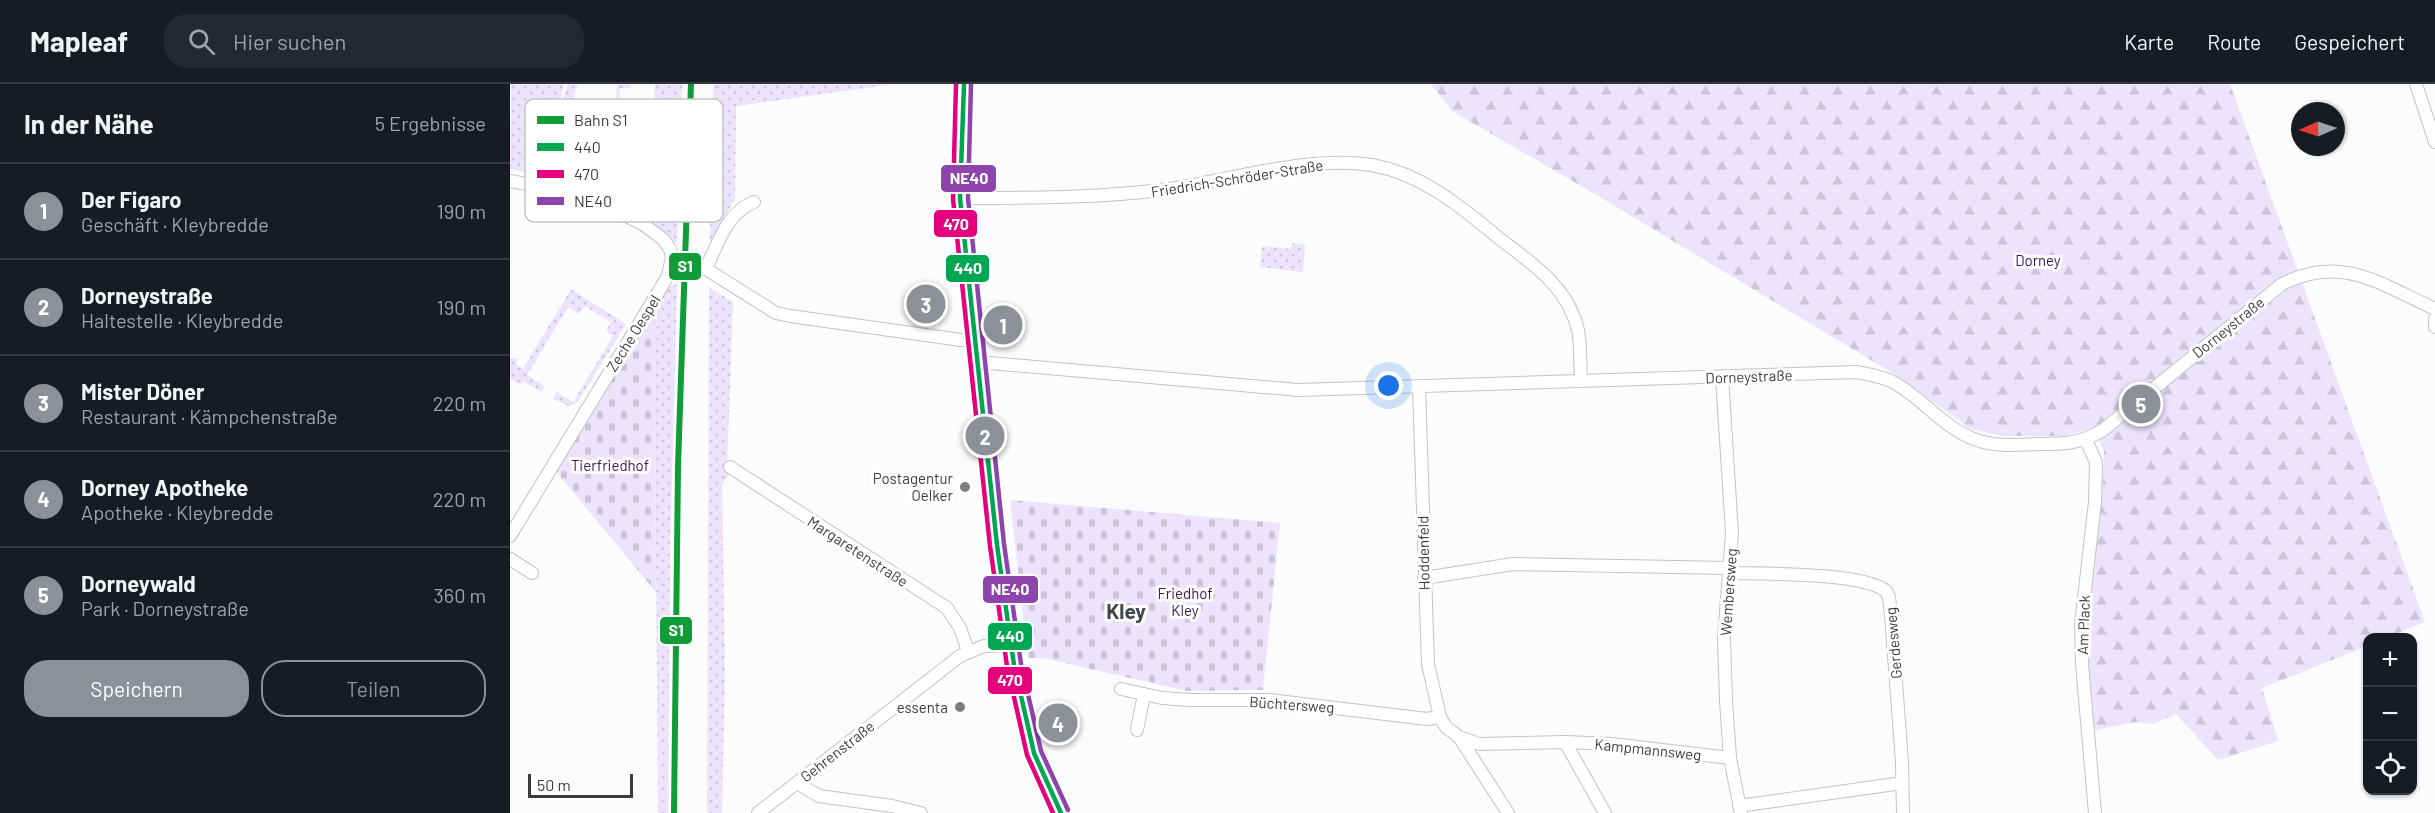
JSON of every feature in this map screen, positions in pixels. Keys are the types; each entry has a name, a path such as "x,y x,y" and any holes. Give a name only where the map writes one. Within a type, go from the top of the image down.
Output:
{"street":[{"path":"964,84 960,198 993,507 1011,645 1034,753 1062,813"},
{"path":"2416,84 2435,142"},
{"name":"Friedrich-Schröder-Straße","path":"960,198 1121,194 1209,183 1314,164 1372,165 1395,171 1420,181 1447,197 1558,286 1577,327 1581,380"},
{"name":"Zeche Oespel","path":"510,181 525,184"},
{"path":"754,202 742,206 734,215 700,265 776,313 961,340 975,340"},
{"name":"Zeche Oespel","path":"510,536 668,276 672,257 663,239 636,222"},
{"name":"Dorneystraße","path":"978,362 1261,388 1309,390 1856,372 1893,382 1964,434 1983,442 2009,445 2066,444 2086,440 2103,430 2282,284 2300,275 2323,270 2348,272 2435,309"},
{"path":"2435,319 2435,327"},
{"name":"Wembersweg","path":"1722,377 1732,533 1724,638 1730,758 1740,809 1902,783"},
{"name":"Hoddenfeld","path":"1419,387 1428,664 1440,717"},
{"name":"Am Plack","path":"2086,440 2096,462 2093,530 2081,624 2082,664 2095,813"},
{"name":"Margaretenstraße","path":"730,467 947,608 960,628 968,651"},
{"path":"510,559 532,573"},
{"name":"Gerdesweg","path":"1424,578 1502,564 1522,563 1729,570 1823,577 1866,583 1886,591 1891,616 1903,813"},
{"name":"Gehrenstraße","path":"758,813 968,651 984,646 1011,645"},
{"name":"Büchtersweg","path":"1121,689 1191,700 1269,700 1427,719 1440,717"},
{"path":"1137,730 1144,694"},
{"path":"1440,717 1446,727 1459,737 1508,813"},
{"name":"Kampmannsweg","path":"1459,737 1479,744 1565,742 1612,744 1730,758"},
{"name":"Kampmannsweg","path":"1565,742 1605,813"},
{"path":"796,783 819,796 921,813"}],"green space":[{"path":"511,84 564,84 560,99 525,99 525,172 510,169"},
{"path":"568,84 578,84 573,99 563,99"},
{"path":"617,84 631,84 631,88 620,88 620,99 616,99"},
{"path":"655,84 682,84 682,99 654,99"},
{"path":"713,84 894,84 736,106 735,199 723,220 723,99 713,99"},
{"name":"Dorney","path":"1431,84 2230,84 2425,622 2398,633 2363,633 2363,648 2262,688 2278,741 2218,760 2176,714 2153,724 2136,722 2094,730 2088,623 2102,495 2104,450 2092,428 2064,436 2003,436 1971,429 1899,377 1595,194 1452,111"},
{"path":"646,222 678,222 677,242 669,241"},
{"path":"710,222 722,222 710,242"},
{"path":"1292,243 1305,244 1303,272 1260,267 1262,246 1291,249"},
{"path":"677,284 670,556 668,813 658,813 655,401 657,300 668,287"},
{"path":"709,287 733,302 727,468 730,473 722,484 725,671 722,813 707,813"},
{"path":"571,289 626,324 578,402 569,406 553,399 557,392 573,402 613,336 606,331 611,322 585,306 579,314 568,307 527,375 545,386 541,392 523,381 520,385 510,379 510,358 517,359 516,364 523,369"},
{"name":"Tierfriedhof","path":"657,300 655,401 656,592 554,469"},
{"name":"Friedhof Kley","path":"1010,500 1280,523 1263,690 1187,691 1043,658 1028,658"}],"rail line":[{"name":"S1","path":"690,99 691,84"},
{"name":"S1","path":"674,813 678,466 686,222"}],"transit line":[{"name":"470","path":"956,84 953,199 990,546 1007,666 1027,755 1053,813"},
{"name":"440","path":"964,84 960,198 997,545 1014,665 1034,753 1061,813"},
{"name":"NE40","path":"971,84 968,198 1004,544 1021,664 1041,751 1068,810"}],"place":[{"name":"Mister Döner","path":"926,304"},
{"name":"Der Figaro","path":"1003,325"},
{"name":"Dorneywald","path":"2141,404"},
{"name":"Dorneystraße","path":"985,436"},
{"name":"Postagentur Oelker","path":"965,487"},
{"name":"essenta","path":"960,707"},
{"name":"Dorney Apotheke","path":"1058,723"}],"district":[{"name":"Kley","path":"1126,610"}]}
